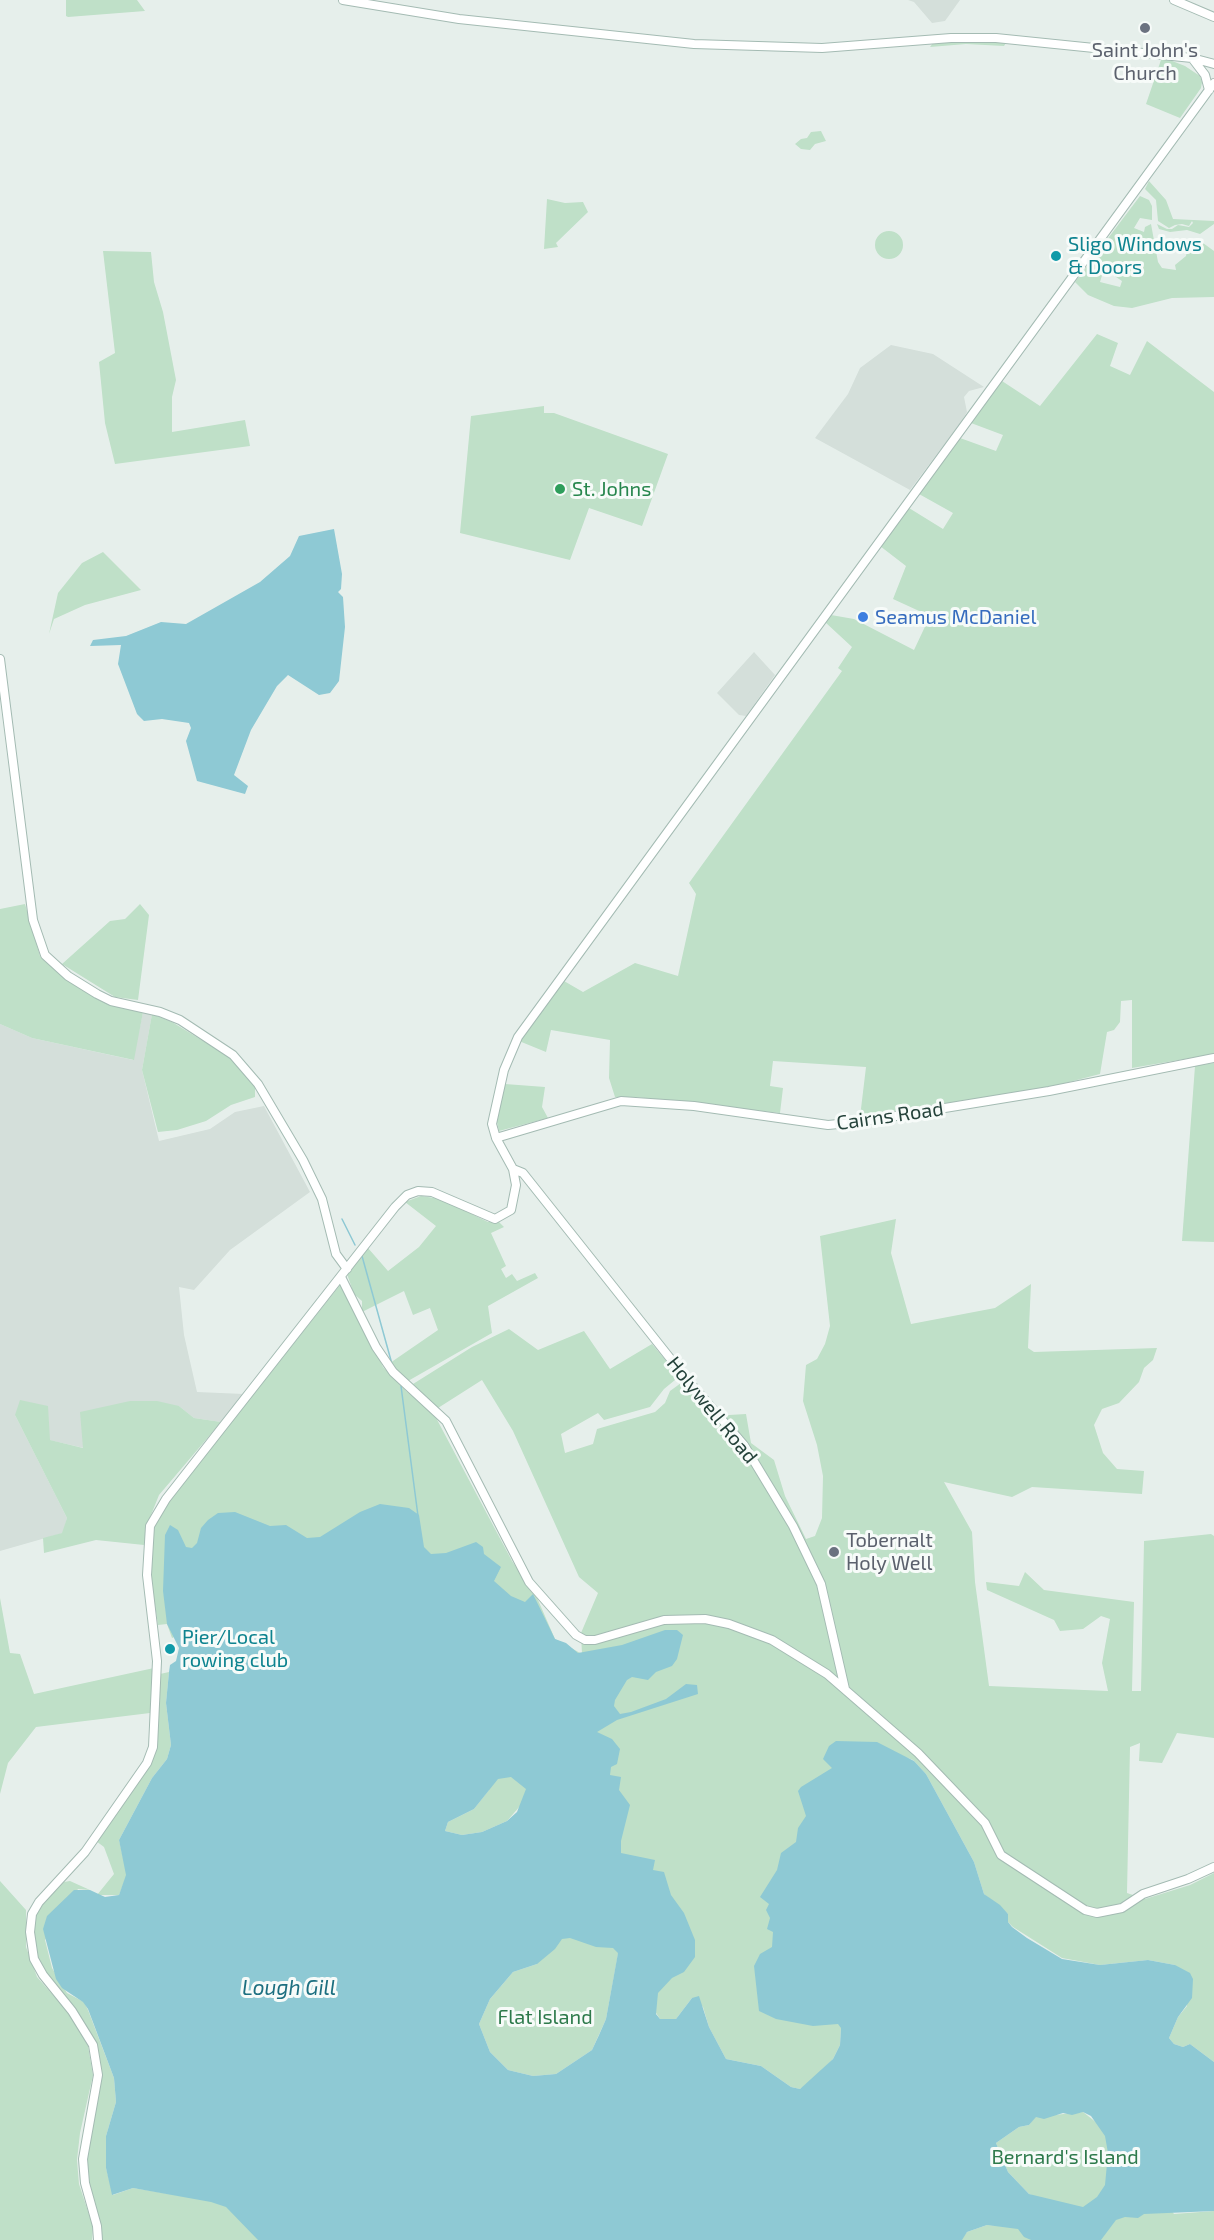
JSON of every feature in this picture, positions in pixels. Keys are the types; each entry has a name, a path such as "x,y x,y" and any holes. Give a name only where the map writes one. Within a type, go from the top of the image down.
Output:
{"main road":[{"path":"343,0 459,19 694,45 822,48 996,38 1192,58 1214,64"},
{"path":"1174,0 1214,17"},
{"path":"98,2240 97,2226 85,2184 83,2159 98,2075 93,2045 72,2011 43,1975 34,1959 30,1932 32,1914 39,1902 85,1852 147,1762 153,1747 157,1661 147,1575 150,1526 166,1499 395,1207 407,1195 418,1191 446,1196 486,1216 495,1218 510,1210 515,1197 513,1169 496,1138 492,1124 495,1100 511,1049 518,1037 1211,87 1192,58"},
{"path":"0,659 33,920 45,955 68,976 97,994 111,1001 160,1012 180,1020 233,1055 258,1084 303,1160 322,1199 336,1254 347,1269"},
{"name":"Cairns Road","path":"496,1138 621,1101 694,1106 828,1125 859,1122 1049,1091 1214,1058"},
{"name":"Holywell Road","path":"513,1169 524,1173 685,1377 744,1445 793,1526 821,1584 845,1689"},
{"path":"341,1277 376,1347 393,1372 446,1420 529,1582 576,1635 585,1640 595,1640 664,1620 705,1619 729,1624 772,1640 827,1674 951,1786 985,1823 1001,1855 1085,1910 1097,1913 1122,1908 1143,1894 1188,1879 1214,1867"}],"shaded area":[{"path":"908,0 960,0 945,21 932,23 914,2"},
{"path":"891,345 933,354 984,387 969,391 964,397 967,412 910,490 815,438 848,394 860,368"},
{"path":"754,652 775,675 746,716 739,715 717,693"},
{"path":"143,1012 152,1014 142,1070 159,1141 210,1129 235,1112 264,1106 310,1192 230,1250 194,1290 179,1287 184,1335 197,1392 244,1394 221,1422 194,1418 179,1406 84,1448 49,1440 15,1415 67,1518 63,1533 0,1551 0,1024 32,1038 133,1060"}],"green space":[{"path":"66,0 137,0 145,11 68,17 66,16"},
{"path":"955,41 1006,43 1004,46 966,44 930,47 933,43"},
{"path":"1162,57 1185,66 1200,76 1202,82 1201,88 1180,118 1146,104"},
{"path":"821,131 826,141 815,144 810,150 801,149 795,144 807,138 811,132"},
{"path":"1149,181 1166,200 1173,219 1214,221 1214,224 1200,234 1187,230 1170,232 1159,229 1157,224 1167,229 1172,229 1178,225 1189,227 1193,223 1192,221 1189,226 1182,224 1175,225 1169,228 1158,221 1156,200 1145,189"},
{"path":"1140,196 1149,200 1152,206 1152,220 1140,218 1134,228 1144,232 1145,227 1151,224 1158,262 1162,268 1176,270 1175,265 1186,256 1187,250 1196,248 1196,244 1203,243 1214,251 1214,297 1172,298 1132,308 1114,306 1088,295 1075,282","holes":["1104,269 1122,281 1120,287 1100,282"]},
{"path":"547,199 565,203 583,202 588,212 556,243 558,247 544,249"},
{"path":"889,231 899,235 903,245 899,255 889,259 879,255 875,245 879,235"},
{"path":"103,251 151,252 154,282 163,312 176,380 172,397 172,432 245,420 250,446 115,464 105,423 99,362 115,353"},
{"path":"1097,334 1118,343 1110,366 1130,375 1147,341 1214,392 1214,1054 1132,1068 1132,1000 1121,1001 1120,1022 1114,1030 1107,1032 1100,1074 1050,1087 860,1117 866,1067 773,1061 770,1086 783,1088 780,1113 636,1097 615,1097 609,1078 610,1040 551,1030 546,1052 519,1041 564,981 583,992 635,963 678,976 696,894 689,883 842,671 838,668 852,647 825,622 831,615 854,619 914,650 930,616 893,599 906,566 880,546 909,508 943,529 953,513 919,494 960,438 996,451 1003,435 971,423 998,384 1002,381 1040,406"},
{"name":"St. Johns","path":"544,406 544,413 554,413 668,454 642,526 589,508 570,560 460,533 471,416"},
{"path":"103,552 141,590 85,605 54,619 49,634 58,593 82,563"},
{"path":"25,904 40,956 65,978 94,997 109,1004 143,1012 134,1060 32,1038 0,1024 0,909"},
{"path":"140,904 149,915 138,1000 115,997 62,964 110,921 125,919"},
{"path":"152,1014 172,1022 231,1058 255,1087 255,1097 231,1105 206,1121 177,1130 158,1132 142,1070"},
{"path":"1214,1063 1214,1242 1182,1241 1195,1066"},
{"path":"505,1084 545,1087 542,1107 548,1118 499,1131 497,1122 499,1104"},
{"path":"421,1196 441,1199 488,1222 499,1222 504,1227 491,1233 506,1266 501,1269 506,1278 512,1274 517,1281 535,1273 538,1278 488,1306 492,1333 408,1381 390,1363 438,1330 430,1308 413,1315 404,1291 362,1312 362,1301 354,1294 347,1274 368,1248 388,1271 419,1247 436,1226 405,1202"},
{"name":"Flat Island","path":"896,1219 891,1253 911,1324 995,1308 1031,1284 1028,1348 1034,1352 1157,1348 1153,1360 1144,1368 1139,1382 1119,1403 1102,1409 1094,1425 1103,1453 1117,1469 1144,1471 1142,1494 1032,1487 1012,1497 944,1482 972,1532 975,1582 989,1686 1108,1691 1102,1663 1110,1619 1101,1616 1083,1629 1060,1631 1054,1620 987,1590 986,1582 1019,1586 1025,1572 1044,1590 1134,1602 1132,1691 1141,1691 1144,1541 1211,1534 1214,1536 1214,1738 1177,1733 1162,1763 1139,1761 1140,1743 1130,1747 1127,1893 1145,1899 1190,1885 1214,1873 1214,2062 1190,2044 1183,2047 1174,2044 1169,2038 1178,2017 1187,2006 1175,1965 1148,1960 1100,1965 1062,1958 1013,1927 1008,1922 1008,1914 984,1894 974,1862 926,1774 913,1760 905,1757 891,1786 841,2028 840,2045 833,2059 813,2080 800,2089 791,2087 761,2066 726,2059 709,2027 703,2007 692,1998 676,2019 660,2019 618,1954 606,2019 592,2050 556,2074 533,2076 508,2070 490,2052 479,2024 490,1999 513,1972 537,1964 520,1806 507,1821 482,1832 462,1835 445,1831 448,1822 474,1809 489,1790 204,1623 172,1638 167,1624 158,1625 151,1577 154,1528 169,1501 340,1285 356,1309 383,1367 406,1391 434,1414 512,1561 538,1600 555,1639 582,1654 581,1633 598,1593 579,1577 513,1431 482,1380 438,1408 413,1384 472,1347 509,1329 538,1350 584,1331 610,1369 652,1344 677,1374 675,1380 664,1389 650,1407 604,1420 598,1413 561,1434 565,1453 593,1444 597,1429 655,1412 665,1403 670,1391 681,1383 688,1386 712,1416 746,1414 751,1443 774,1460 785,1496 806,1539 815,1536 822,1518 823,1476 817,1445 803,1401 806,1365 817,1359 825,1344 830,1326 820,1236"},
{"path":"20,1400 48,1406 50,1440 83,1448 80,1412 130,1401 157,1401 179,1406 194,1418 221,1422 159,1495 147,1525 144,1545 96,1540 44,1553 43,1538 62,1533 67,1518 15,1415"},
{"path":"0,1598 10,1653 20,1654 34,1694 154,1668 150,1713 36,1727 8,1763 0,1794"},
{"path":"169,1672 166,1703 171,1745 167,1759 152,1778 119,1840 127,1875 119,1895 97,1895 114,1874 104,1847 96,1841 157,1746 160,1674"},
{"path":"0,1881 26,1910 26,1947 37,1977 68,2012 88,2046 93,2075 80,2133 77,2160 79,2184 93,2227 92,2240 0,2240"},
{"path":"70,1881 90,1890 78,1889 45,1940 52,1968 67,1993 84,2002 88,2010 114,2078 116,2102 106,2136 106,2168 113,2195 133,2188 182,2196 225,2183 260,2240 101,2240 88,2184 85,2159 101,2075 96,2045 45,1973 37,1958 33,1931 35,1914 43,1903 64,1882"},
{"name":"Bernard's Island","path":"1083,2112 1097,2123 1174,2214 1214,2211 1214,2240 960,2240 967,2232 987,2225 1002,2226 1040,2198 1029,2194 1008,2172 996,2143 1019,2127 1029,2125 1035,2117"}],"water":[{"path":"334,529 342,574 341,589 338,592 343,597 345,627 339,681 330,693 319,695 288,675 277,686 251,730 234,775 248,786 245,794 197,781 186,741 191,728 189,723 162,719 144,721 137,714 118,664 121,645 90,646 93,640 126,636 161,622 186,624 260,582 290,556 299,536"},
{"name":"Lough Gill","path":"380,1504 409,1508 419,1515 424,1547 431,1554 446,1553 476,1542 483,1547 484,1554 501,1567 494,1581 511,1596 525,1602 533,1594 555,1639 566,1643 578,1653 622,1645 665,1630 677,1630 683,1635 677,1659 672,1666 656,1672 648,1680 632,1677 627,1680 614,1706 620,1714 631,1712 666,1699 686,1684 697,1685 698,1694 617,1720 597,1732 612,1739 620,1749 617,1764 611,1767 610,1775 621,1777 619,1790 630,1805 621,1841 621,1853 655,1860 653,1870 664,1872 671,1895 684,1913 695,1940 695,1957 684,1972 672,1978 658,1993 656,2014 660,2019 676,2019 692,1998 699,1996 709,2027 726,2059 761,2066 791,2087 800,2089 833,2059 840,2045 841,2028 838,2024 813,2026 776,2019 759,2011 754,1966 760,1954 772,1947 773,1932 767,1929 770,1918 766,1910 769,1904 760,1897 777,1870 781,1853 796,1842 798,1828 806,1816 798,1791 832,1768 823,1759 829,1746 836,1741 877,1742 914,1761 926,1774 974,1862 984,1894 1008,1914 1008,1922 1012,1927 1062,1959 1100,1965 1148,1960 1175,1965 1190,1973 1193,1979 1192,1998 1178,2017 1169,2038 1174,2044 1183,2047 1190,2044 1214,2062 1214,2211 1144,2214 1138,2218 1125,2217 1116,2220 1101,2240 1031,2240 1024,2237 1018,2229 987,2225 967,2232 962,2240 258,2240 226,2207 211,2202 133,2188 112,2195 106,2168 106,2136 116,2102 114,2078 88,2009 83,2002 62,1988 56,1979 43,1929 47,1916 74,1890 90,1890 105,1897 119,1895 126,1875 119,1840 152,1778 167,1759 171,1745 166,1703 169,1672 170,1665 176,1661 179,1648 167,1624 163,1591 165,1535 170,1525 178,1530 186,1547 192,1548 197,1543 201,1528 208,1520 218,1513 235,1512 270,1526 286,1525 307,1538 320,1537 360,1512","holes":["511,1777 526,1789 517,1812 507,1821 482,1832 462,1835 445,1831 448,1822 474,1809 498,1779","570,1938 596,1947 613,1948 618,1953 606,2019 592,2050 556,2074 533,2076 508,2070 490,2052 479,2024 490,1999 513,1972 537,1964 555,1949 562,1939","1083,2112 1091,2116 1105,2136 1108,2153 1105,2185 1097,2197 1083,2207 1029,2194 1008,2172 996,2143 1019,2127 1029,2125 1036,2117 1044,2119 1063,2113 1072,2115"]}],"waterway":[{"path":"342,1219 355,1245"},
{"path":"362,1256 392,1364"},
{"path":"401,1386 418,1516"}],"place":[{"name":"Saint John's Church","path":"1145,28"},
{"name":"Sligo Windows & Doors","path":"1056,256"},
{"name":"St. Johns","path":"560,489"},
{"name":"Seamus McDaniel","path":"863,617"},
{"name":"Tobernalt Holy Well","path":"834,1552"},
{"name":"Pier/Local rowing club","path":"170,1649"}]}
